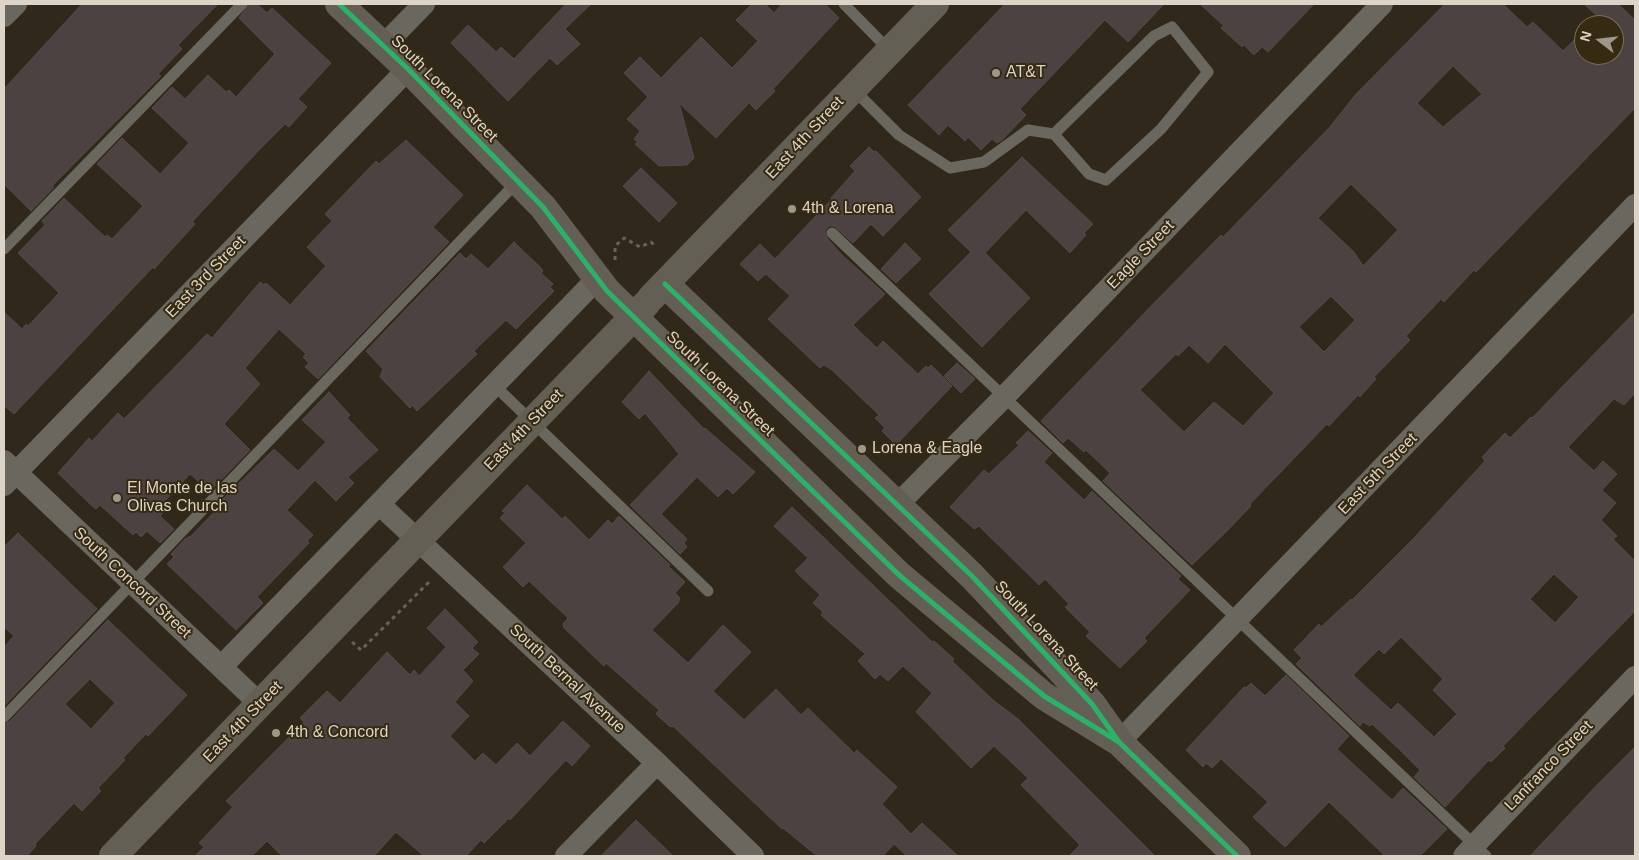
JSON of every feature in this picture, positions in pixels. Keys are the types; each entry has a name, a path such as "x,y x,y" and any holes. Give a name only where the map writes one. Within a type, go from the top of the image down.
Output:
{"main road":[{"name":"South Lorena Street","path":"339,4 408,69 606,269 614,298 899,575 1044,696 1119,742"},
{"name":"East 4th Street","path":"114,856 935,4"},
{"name":"South Lorena Street","path":"665,284 972,576 1092,704 1119,742 1237,856"}],"street":[{"path":"4,16 16,4"},
{"path":"383,46 424,4"},
{"name":"Eagle Street","path":"898,504 1004,397 1382,4"},
{"name":"East 3rd Street","path":"8,473 408,69"},
{"name":"East 5th Street","path":"1119,742 1635,205"},
{"path":"221,667 606,269"},
{"name":"South Concord Street","path":"8,473 132,583 260,704"},
{"name":"South Bernal Avenue","path":"379,504 657,763 753,856"},
{"name":"Lanfranco Street","path":"1475,852 1635,677"},
{"path":"566,856 657,763"}],"lane":[{"path":"4,249 242,4"},
{"path":"844,4 889,50"},
{"path":"852,88 899,135 950,168 984,162 1028,130 1054,134 1089,174 1106,180 1161,129 1208,72 1172,27 1154,36 1054,134"},
{"path":"4,717 518,181"},
{"path":"832,233 1238,620 1475,852"},
{"path":"494,384 708,591"}],"path":[{"path":"606,269 615,246 624,238 640,247 651,242 655,246"},
{"path":"361,650 446,565"}],"building":[{"path":"82,4 218,4 178,45 182,49 158,74 161,76 53,185 53,188 31,211 4,184 4,89"},
{"path":"249,4 257,4 267,13 272,8 331,63 298,99 307,107 289,127 285,124 260,149 192,222 195,224 154,269 153,267 14,414 4,406 4,312 22,329 26,324 28,326 59,293 18,253 45,225 42,221 64,198 105,237 107,235 112,239 143,206 97,164 122,138 160,174 189,143 152,108 172,87 185,99 208,75 226,92 229,90 236,97 275,54 239,18"},
{"path":"566,4 591,4 565,29 580,44 557,65 550,58 508,101 451,43 468,25 496,52 501,47 514,59"},
{"path":"752,4 765,4 774,13 782,4 825,4 839,18 756,110 749,103 716,138 679,103 694,158 687,165 659,166 635,144 638,142 634,139 640,131 627,119 648,97 624,73 640,57 661,78 701,37 732,68 758,41 736,20"},
{"name":"AT&T","path":"1005,4 1164,4 1128,42 1105,20 1020,109 1026,115 1002,140 997,143 992,139 981,150 968,137 965,141 948,125 939,135 908,105"},
{"path":"1200,4 1314,4 1268,52 1262,47 1254,55 1221,28 1224,26"},
{"path":"1445,4 1503,4 1527,27 1533,22 1563,51 1574,40 1574,65 1624,65 1624,15 1596,15 1584,4 1618,4 1635,20 1635,108 1476,272 1474,270 1444,302 1441,299 1406,336 1410,340 1374,377 1376,379 1360,397 1358,395 1329,426 1327,424 1250,504 1251,506 1192,565 1103,481 1110,473 1086,450 1084,452 1068,438 1063,443 1041,421 1155,302 1221,235 1223,237 1329,128 1356,94","holes":["1453,66 1482,94 1443,127 1417,103","1351,184 1398,230 1363,266 1354,252 1318,218","1331,296 1355,320 1324,352 1299,327","1225,344 1274,393 1243,426 1214,402 1184,432 1140,390 1176,354 1178,356 1189,345 1208,363"]},
{"path":"406,140 463,195 433,227 449,242 318,379 305,367 309,363 303,357 306,354 279,329 245,368 260,384 224,424 250,450 210,491 190,474 160,506 165,511 160,516 174,529 160,543 147,531 141,537 136,532 133,535 100,505 96,509 91,505 58,473 89,438 92,441 118,413 124,419 207,334 212,338 260,282 264,285 266,283 290,305 326,266 307,247 332,221 325,214 376,161 379,164"},
{"path":"869,147 874,152 876,151 921,197 883,236 871,224 853,243 834,226 829,226 825,231 827,238 842,255 885,294 853,325 877,348 883,341 918,374 926,366 928,368 931,365 952,386 896,445 882,431 885,428 875,418 879,415 832,370 824,365 820,368 768,319 790,296 766,274 758,281 740,264 760,244 775,259 832,199 855,171 850,166"},
{"path":"1022,157 1093,224 1070,253 1026,210 985,253 1030,298 982,347 929,294 971,252 948,230"},
{"path":"641,168 677,203 659,222 623,186"},
{"path":"514,242 541,268 543,271 541,273 553,284 550,287 554,291 516,329 506,320 474,351 477,354 417,411 412,405 410,408 380,377 383,369 366,351 460,253 466,259 471,254 488,269"},
{"path":"905,243 921,259 896,283 881,269"},
{"path":"1635,312 1635,393 1624,405 1614,399 1568,447 1594,471 1603,461 1617,474 1602,490 1616,503 1601,520 1617,536 1613,539 1635,561 1635,611 1503,746 1505,748 1491,762 1489,760 1445,807 1414,777 1420,770 1400,750 1372,724 1370,726 1363,722 1360,726 1296,664 1302,658 1294,650 1319,624 1321,627 1352,600 1413,539 1485,461 1482,457 1505,433 1510,438 1532,418","holes":["1554,574 1579,597 1555,623 1530,599","1401,637 1443,679 1433,690 1457,714 1434,737 1398,703 1391,710 1353,675 1379,649 1384,654"]},
{"path":"957,363 975,379 961,393 944,376"},
{"path":"649,371 704,429 755,472 733,494 727,488 718,497 697,477 661,514 687,539 684,543 687,547 680,554 630,505 679,454 645,413 639,419 622,402"},
{"path":"329,392 350,415 347,418 378,450 348,477 354,483 336,501 315,480 287,510 313,535 307,541 309,543 257,597 263,603 236,630 167,564 174,557 171,554 185,539 191,536 223,503 221,501 274,449 298,471 326,442 302,420"},
{"path":"1028,431 1052,453 1044,462 1084,500 1092,491 1181,576 1178,579 1190,590 1144,638 1147,641 1120,668 1086,636 1090,632 1065,607 1069,604 1045,579 1039,585 979,526 974,529 950,507 984,470 989,474 1019,445 1016,443"},
{"path":"527,485 562,519 565,516 589,540 608,520 612,524 619,516 670,565 668,566 685,582 675,593 680,598 678,603 652,630 688,663 723,625 751,652 713,691 744,720 776,689 801,715 808,708 854,753 857,750 897,787 882,804 911,834 922,823 958,856 907,856 894,844 883,856 817,856 782,829 674,727 669,726 656,714 659,710 606,663 604,666 564,628 563,624 568,618 529,581 523,587 503,567 526,543 500,518 505,513 502,511"},
{"path":"792,507 932,642 934,641 954,659 952,661 993,700 1018,719 1155,856 1069,856 1080,845 1021,785 1028,778 994,746 971,768 916,712 932,693 903,666 888,681 880,674 875,679 858,661 865,654 821,615 823,612 813,603 820,595 795,571 808,558 774,526"},
{"path":"18,533 97,609 4,706 4,647 14,636 4,627 4,547"},
{"path":"445,609 478,642 472,648 479,654 463,670 473,681 455,702 469,716 450,736 475,761 483,753 496,765 517,743 530,756 563,721 590,746 572,766 566,760 510,820 509,818 484,843 481,840 466,856 424,856 396,832 374,856 282,856 267,841 252,856 195,856 204,847 199,843 233,807 226,801 304,722 300,718 327,691 340,703 387,652 410,675 414,670 419,676 446,647 427,628"},
{"path":"108,620 187,695 148,736 146,734 123,758 125,760 98,788 101,791 82,811 74,803 35,844 36,846 27,856 4,856 4,724 9,722","holes":["90,679 115,703 91,729 65,704"]},
{"path":"1286,675 1349,736 1337,749 1392,800 1403,788 1447,829 1420,856 1385,856 1329,802 1285,847 1253,817 1268,802 1221,759 1212,768 1206,763 1203,767 1186,750 1244,687 1246,688 1251,683 1265,696"},
{"path":"1635,747 1635,856 1530,856 1597,785"},
{"path":"636,820 673,856 601,856"}],"cycle path":[{"path":"339,4 408,69 543,207 607,291 899,575 1044,696 1119,742"},
{"path":"665,284 972,576 1092,704 1119,742 1237,856"}],"place":[{"name":"AT&T","path":"996,73"},
{"name":"4th & Lorena","path":"792,209"},
{"name":"Lorena & Eagle","path":"862,449"},
{"name":"El Monte de las Olivas Church","path":"117,498"},
{"name":"4th & Concord","path":"276,733"}]}
